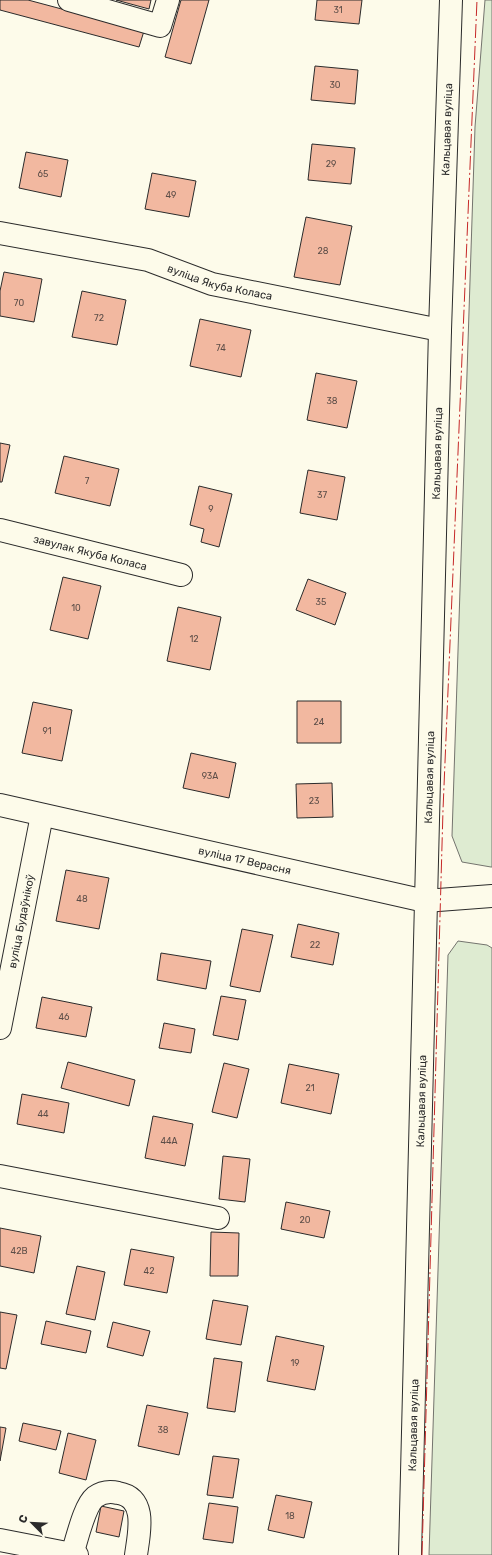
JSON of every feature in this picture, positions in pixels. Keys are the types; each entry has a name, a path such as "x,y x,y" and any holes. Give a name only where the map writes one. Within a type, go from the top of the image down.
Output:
{"street":[{"path":"69,0 160,26 168,0"},
{"name":"Кальцавая вуліца","path":"410,1555 440,330 451,0"},
{"name":"вуліца Якуба Коласа","path":"0,232 148,260 212,284 440,330"},
{"name":"завулак Якуба Коласа","path":"0,530 181,575"},
{"name":"вуліца 17 Верасня","path":"0,805 425,901 492,896"},
{"name":"вуліца Будаўнікоў","path":"0,1028 42,815"},
{"path":"0,1176 218,1218"},
{"path":"0,1540 75,1555 84,1515 95,1497 109,1491 125,1494 134,1502 140,1513 136,1555"}],"green space":[{"path":"485,0 492,0 492,867 462,862 452,836 475,127"},
{"path":"458,941 487,945 492,948 492,1555 429,1555 448,955"}],"building":[{"path":"0,0 28,0 144,31 139,47 0,10"},
{"path":"116,0 151,0 149,9"},
{"path":"181,0 209,0 191,64 165,57"},
{"path":"317,0 362,0 359,24 315,20"},
{"path":"315,66 358,70 355,104 311,100"},
{"path":"312,144 355,148 351,184 308,180"},
{"path":"26,152 68,160 61,197 19,188"},
{"path":"152,173 196,181 189,217 145,209"},
{"path":"306,217 352,226 340,285 294,277"},
{"path":"4,272 42,279 34,322 0,316 0,291"},
{"path":"82,291 126,300 117,345 72,337"},
{"path":"200,319 251,330 241,377 190,366"},
{"path":"316,373 357,381 347,428 307,420"},
{"path":"0,443 10,445 2,482 0,482"},
{"path":"64,456 119,469 110,506 55,493"},
{"path":"308,470 345,477 337,520 300,513"},
{"path":"199,486 232,494 219,547 201,542 204,529 190,525"},
{"path":"63,577 101,586 88,639 50,630"},
{"path":"308,579 346,593 335,625 296,610"},
{"path":"178,607 221,617 210,670 167,661"},
{"path":"297,701 341,701 341,743 297,743"},
{"path":"33,702 72,710 62,761 22,753"},
{"path":"191,753 236,763 229,798 183,788"},
{"path":"332,783 333,817 297,818 296,784"},
{"path":"66,870 109,878 99,929 56,921"},
{"path":"298,924 339,933 333,965 291,957"},
{"path":"242,929 273,935 260,992 230,986"},
{"path":"161,953 211,961 206,989 157,980"},
{"path":"221,996 246,1000 238,1040 213,1035"},
{"path":"42,997 92,1007 86,1037 36,1028"},
{"path":"164,1023 195,1029 191,1053 159,1048"},
{"path":"68,1062 135,1080 129,1106 61,1088"},
{"path":"224,1063 249,1069 237,1118 212,1112"},
{"path":"289,1064 339,1074 331,1114 281,1103"},
{"path":"22,1094 69,1103 64,1133 17,1124"},
{"path":"153,1116 193,1124 185,1166 145,1158"},
{"path":"223,1156 250,1159 245,1202 219,1199"},
{"path":"286,1202 330,1211 324,1238 281,1229"},
{"path":"0,1228 41,1236 34,1273 0,1266"},
{"path":"211,1232 239,1233 238,1276 210,1276"},
{"path":"131,1249 174,1257 167,1293 124,1285"},
{"path":"77,1266 105,1272 95,1320 66,1314"},
{"path":"213,1300 248,1306 241,1345 206,1339"},
{"path":"0,1312 17,1315 6,1369 0,1368"},
{"path":"46,1321 91,1331 86,1353 41,1344"},
{"path":"113,1322 150,1331 143,1356 107,1347"},
{"path":"276,1336 324,1346 315,1390 267,1381"},
{"path":"214,1358 242,1362 235,1412 207,1408"},
{"path":"147,1405 188,1413 179,1455 138,1446"},
{"path":"23,1423 61,1431 56,1450 19,1441"},
{"path":"0,1427 6,1428 0,1461"},
{"path":"68,1433 96,1440 86,1480 59,1473"},
{"path":"213,1456 239,1459 233,1498 207,1495"},
{"path":"276,1495 312,1502 304,1538 268,1530"},
{"path":"209,1503 238,1507 233,1543 203,1539"},
{"path":"101,1506 124,1511 119,1537 96,1532"}],"power":[{"path":"422,1555 443,810 477,0"}]}
